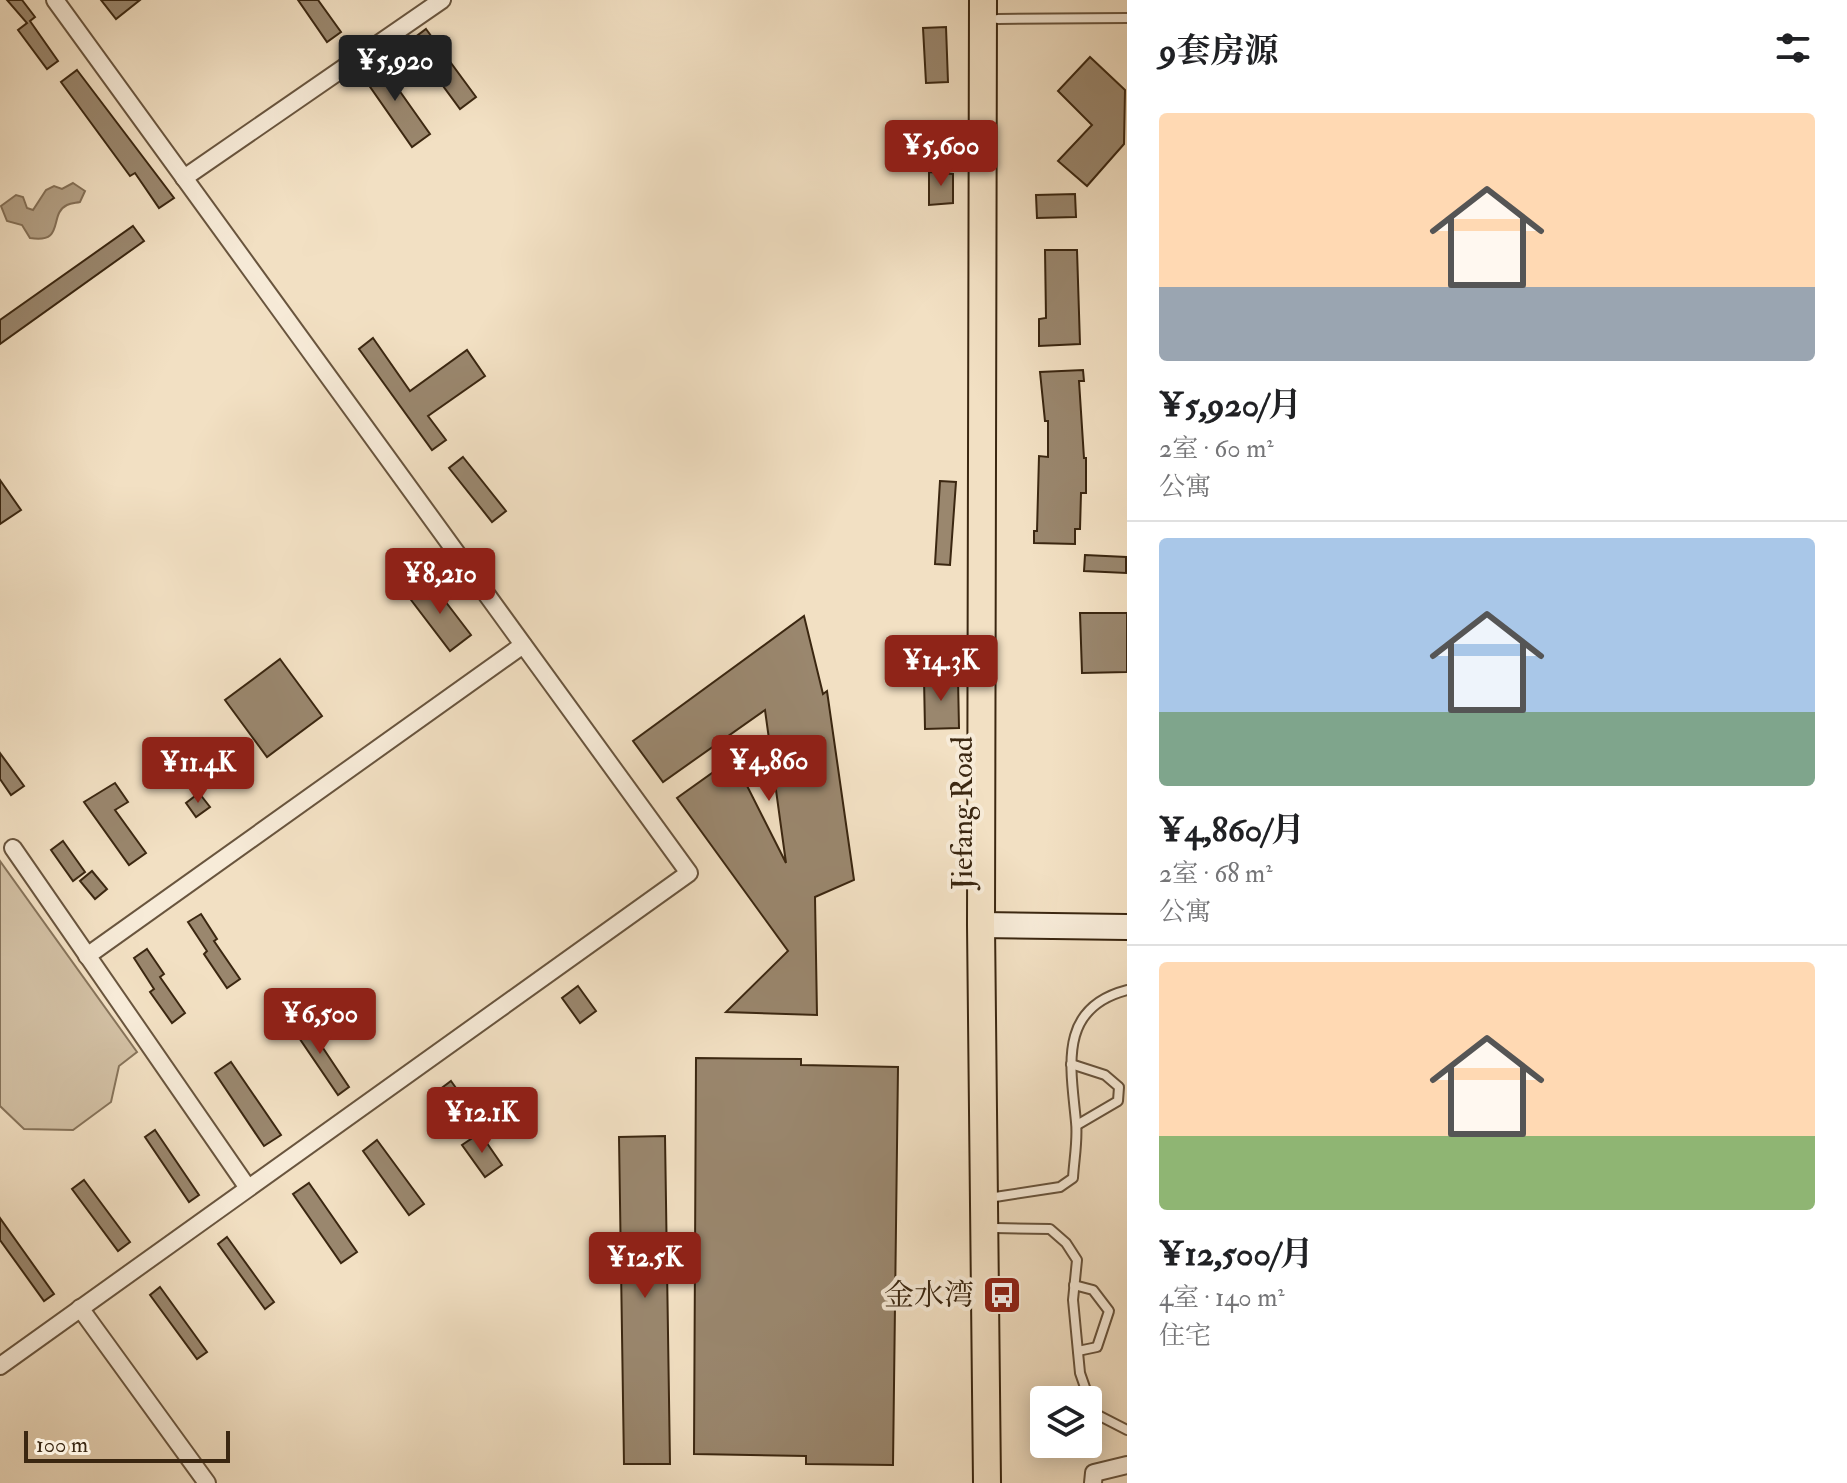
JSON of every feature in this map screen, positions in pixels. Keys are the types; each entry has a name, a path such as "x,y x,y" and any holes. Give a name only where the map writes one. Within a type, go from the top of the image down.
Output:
{"main road":[{"name":"Jiefang Road","path":"993,6 987,925 995,1197 997,1483"},
{"path":"987,925 987,1483"}],"street":[{"path":"0,1366 689,873 55,0"},
{"path":"184,178 442,0"},
{"path":"87,956 523,645"},
{"path":"13,848 248,1188"},
{"path":"987,925 1127,927"},
{"path":"80,1308 207,1483"},
{"path":"1093,1483 1094,1473 1127,1465"}],"lane":[{"path":"993,6 1127,18"},
{"path":"995,1197 1060,1187 1073,1178 1077,1125 1071,1046 1088,1012 1111,994 1127,990"},
{"path":"1071,1064 1105,1075 1119,1087 1118,1101 1077,1125"},
{"path":"995,1228 1050,1229 1066,1243 1077,1260 1074,1285 1080,1373 1094,1413 1127,1430"},
{"path":"1074,1285 1093,1290 1109,1311 1097,1347 1078,1351"}],"shaded area":[{"path":"73,183 85,191 80,202 61,209 53,233 48,237 30,238 22,225 7,221 1,206 16,195 23,197 27,208 33,210 46,190 54,186 62,189"},
{"path":"0,861 137,1052 119,1066 111,1102 73,1130 24,1129 0,1106"}],"building":[{"path":"7,0 22,0 35,17 30,21 58,61 47,69 18,30 27,23"},
{"path":"101,0 140,0 116,19"},
{"path":"298,0 318,0 341,32 327,42"},
{"path":"946,27 948,82 926,83 923,28"},
{"path":"426,29 476,97 460,109 410,41"},
{"path":"1090,57 1125,90 1124,144 1087,186 1058,161 1092,125 1058,91"},
{"path":"377,59 430,134 412,147 359,71"},
{"path":"77,70 174,198 159,208 135,173 130,176 61,82"},
{"path":"929,172 953,174 953,203 929,205"},
{"path":"1075,194 1076,217 1037,218 1036,195"},
{"path":"133,226 144,241 0,344 0,320"},
{"path":"1045,250 1077,250 1080,344 1039,346 1039,319 1046,318"},
{"path":"373,338 410,391 467,350 485,376 428,416 446,440 432,450 359,349"},
{"path":"1083,370 1084,381 1079,381 1086,493 1081,493 1080,529 1075,529 1075,544 1034,543 1039,456 1048,457 1048,421 1045,421 1040,372"},
{"path":"463,457 506,511 492,522 449,468"},
{"path":"0,480 21,510 0,524"},
{"path":"940,481 956,482 950,565 935,564"},
{"path":"1085,555 1126,557 1126,573 1084,571"},
{"path":"429,580 471,635 450,651 408,596"},
{"path":"1080,613 1127,613 1127,672 1082,673"},
{"path":"804,616 823,694 827,691 854,880 815,897 817,1015 726,1012 788,951 677,798 733,758 786,863 765,710 663,782 633,741"},
{"path":"280,659 322,716 267,757 225,700"},
{"path":"924,678 958,678 959,728 925,729"},
{"path":"0,753 24,786 11,795 0,779"},
{"path":"115,783 128,802 115,810 146,853 129,865 84,802"},
{"path":"199,793 210,807 196,817 186,803"},
{"path":"63,841 85,872 73,881 51,850"},
{"path":"92,871 107,889 95,899 80,881"},
{"path":"201,914 217,939 214,941 240,979 227,988 204,954 207,951 188,922"},
{"path":"147,949 164,974 160,977 185,1013 172,1023 150,992 154,989 134,958"},
{"path":"578,986 596,1011 580,1023 562,998"},
{"path":"303,1018 349,1087 338,1095 291,1026"},
{"path":"696,1058 801,1059 801,1065 898,1067 893,1465 806,1464 806,1456 694,1454"},
{"path":"231,1062 281,1135 264,1146 215,1073"},
{"path":"451,1081 478,1119 465,1128 439,1090"},
{"path":"155,1130 199,1195 189,1202 145,1137"},
{"path":"480,1133 502,1165 485,1177 462,1145"},
{"path":"665,1136 670,1464 624,1464 619,1137"},
{"path":"377,1140 424,1204 409,1215 363,1151"},
{"path":"84,1180 130,1242 118,1251 72,1189"},
{"path":"309,1183 357,1252 341,1263 293,1194"},
{"path":"0,1218 54,1294 44,1301 0,1240"},
{"path":"227,1237 274,1302 265,1309 218,1244"},
{"path":"160,1287 207,1352 197,1359 150,1295"}],"place":[{"name":"金水湾","path":"1002,1295"}]}
